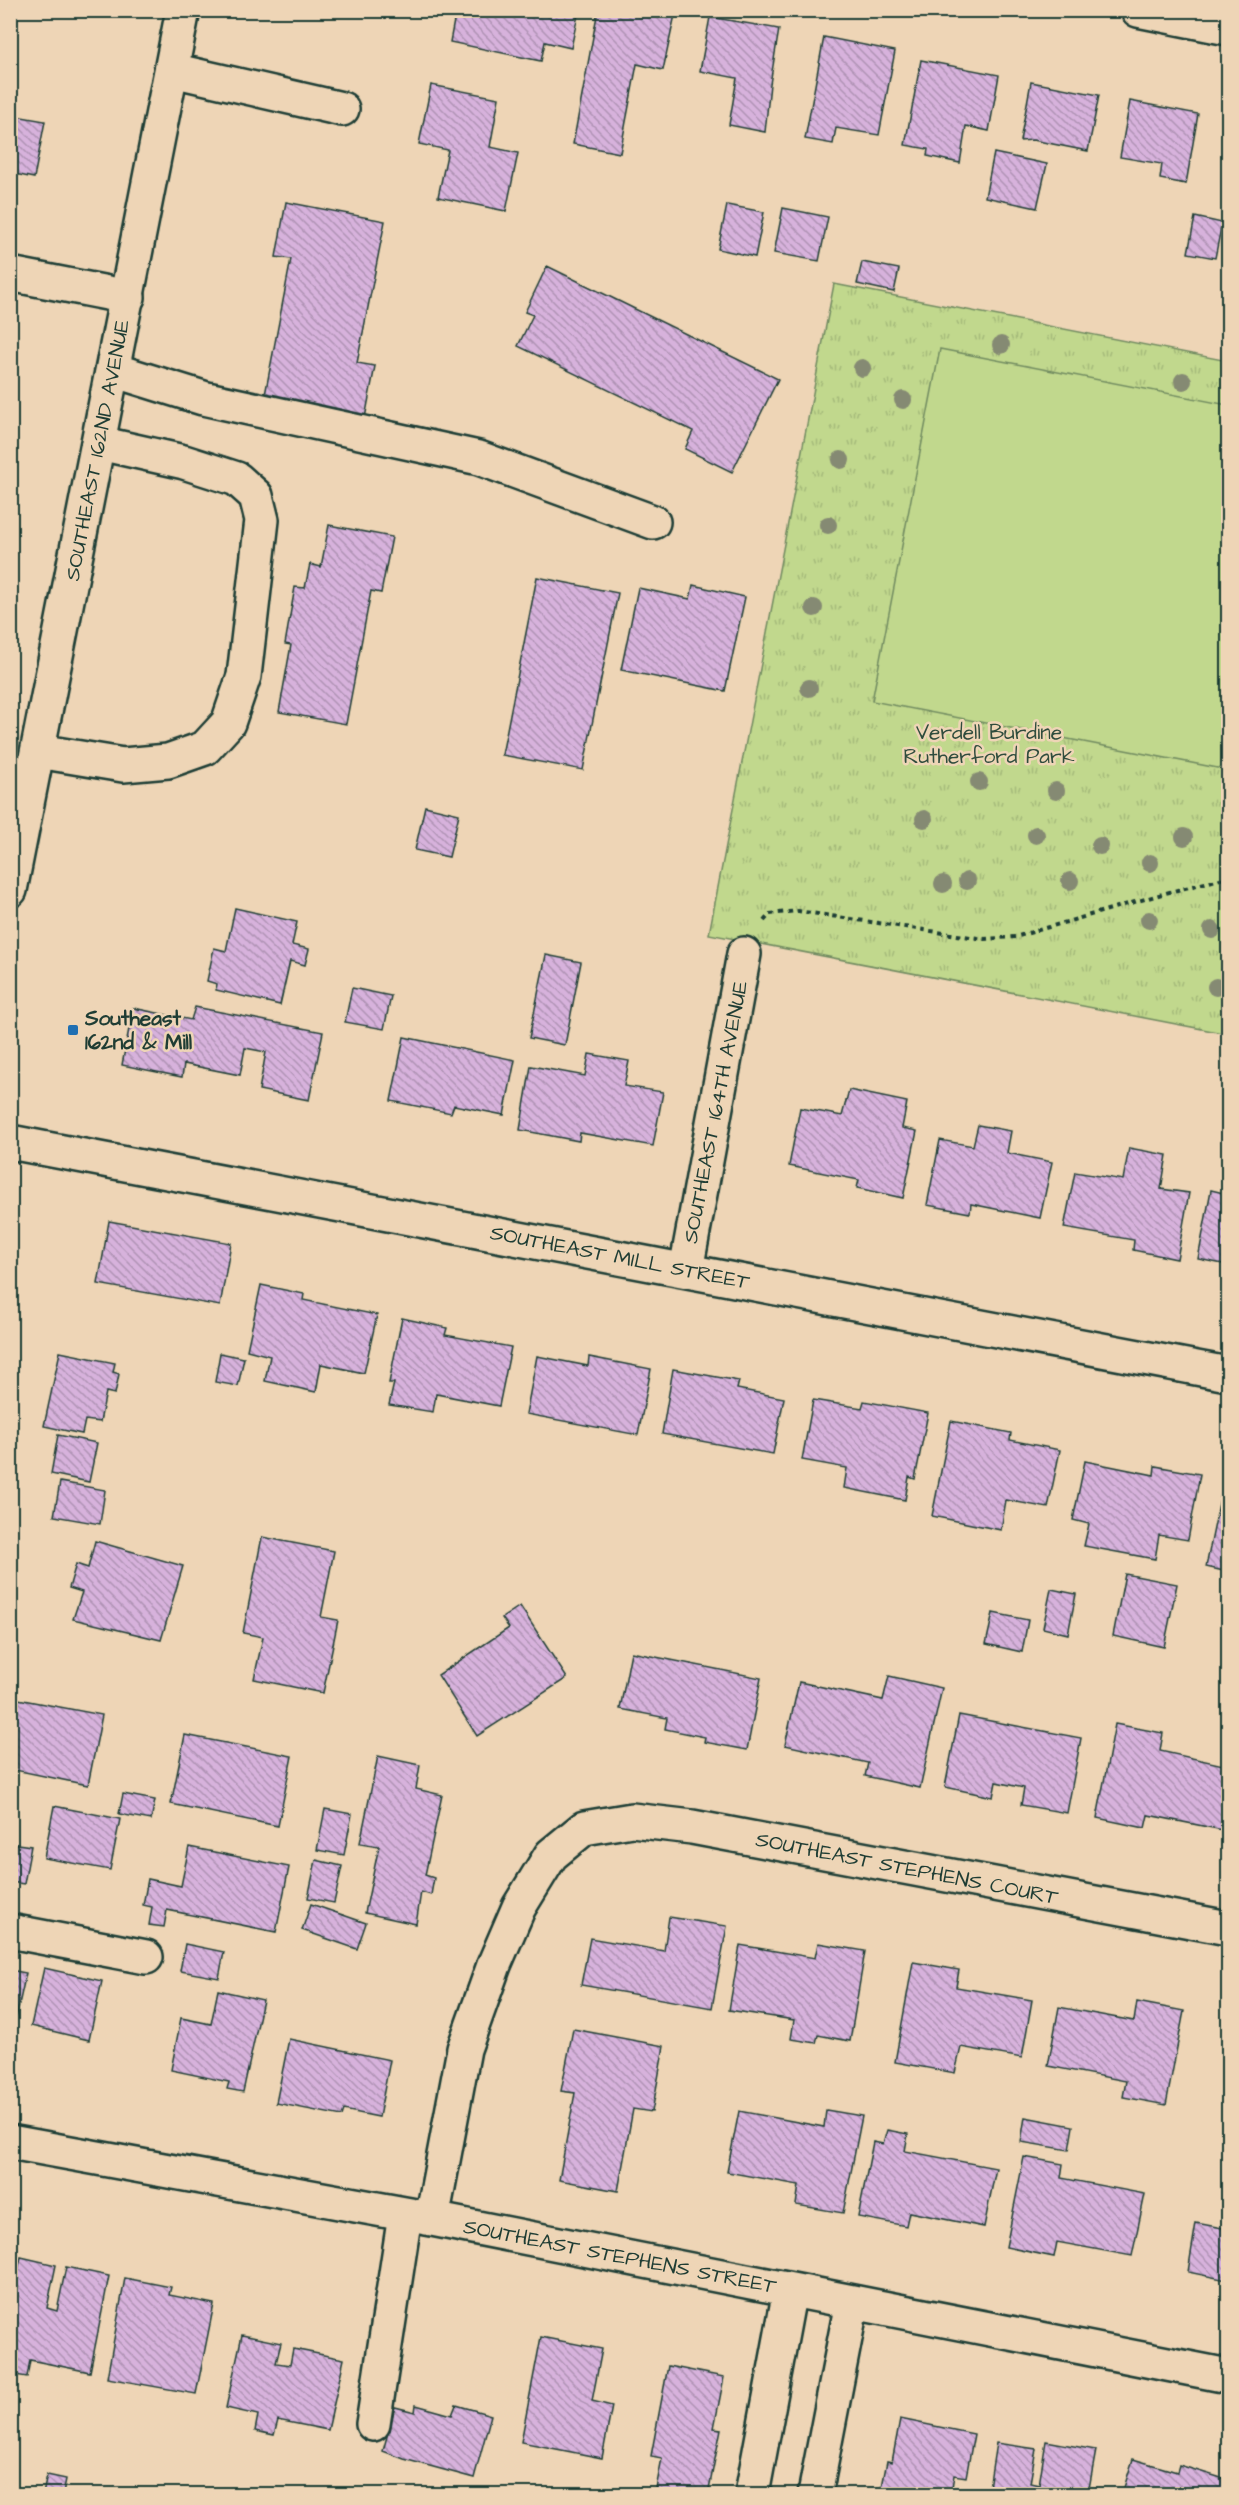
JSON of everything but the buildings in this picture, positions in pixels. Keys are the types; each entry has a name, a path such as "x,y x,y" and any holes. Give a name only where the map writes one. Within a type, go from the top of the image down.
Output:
{"street":[{"name":"SOUTHEAST 162ND AVENUE","path":"10,890 183,10"},
{"path":"1138,10 1228,28"},
{"path":"172,70 342,109"},
{"path":"10,274 128,297"},
{"path":"113,370 203,398 479,458 653,522"},
{"path":"38,751 123,765 168,761 205,748 228,723 244,676 262,520 256,496 237,479 184,462 99,443"},
{"name":"SOUTHEAST 164TH AVENUE","path":"686,1270 744,954"},
{"name":"SOUTHEAST MILL STREET","path":"10,1142 1228,1374"},
{"name":"SOUTHEAST STEPHENS COURT","path":"418,2217 464,2049 494,1965 519,1907 551,1855 584,1828 632,1820 692,1827 1228,1929"},
{"path":"10,1931 146,1957"},
{"name":"SOUTHEAST STEPHENS STREET","path":"10,2142 418,2217 1228,2376"},
{"path":"373,2424 418,2217"},
{"path":"752,2494 790,2290"},
{"path":"815,2494 852,2302"}],"path":[{"path":"744,954 752,931 770,914 798,911 984,939 1015,937 1228,877"}],"green space":[{"name":"Verdell Burdine Rutherford Park","path":"834,284 1228,361 1228,1034 709,934"},
{"path":"940,349 1228,405 1228,770 872,701"}],"place":[{"name":"Southeast 162nd & Mill","path":"73,1030"}]}
